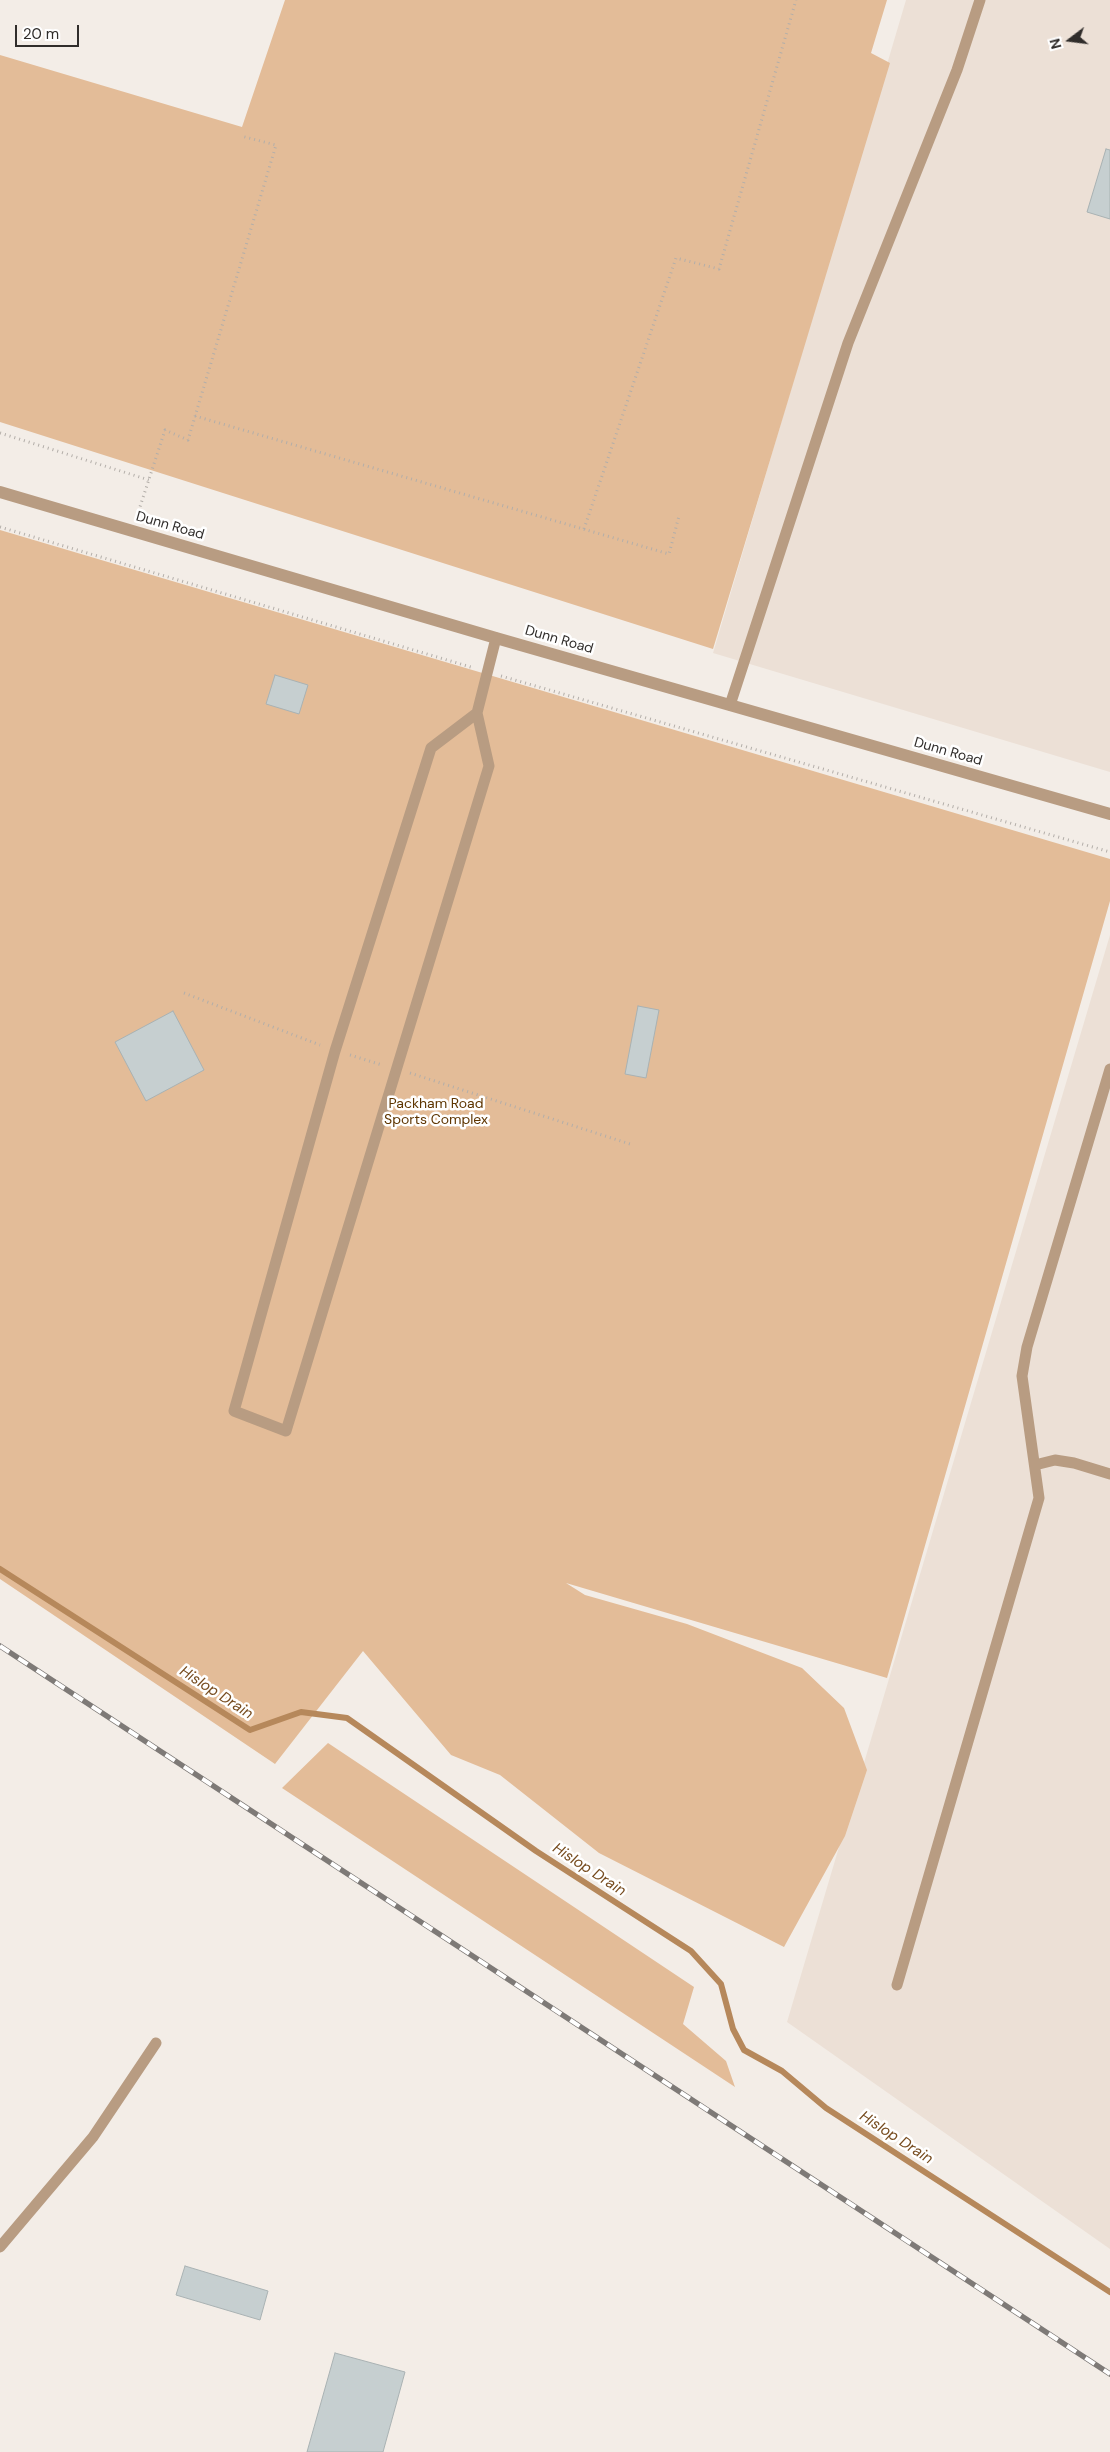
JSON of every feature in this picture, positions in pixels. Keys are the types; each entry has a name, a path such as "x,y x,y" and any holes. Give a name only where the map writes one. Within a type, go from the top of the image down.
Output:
{"street":[{"name":"Dunn Road","path":"0,492 496,638 1110,814"}],"lane":[{"path":"730,705 848,343 957,70 980,0"},
{"path":"477,713 431,748 335,1051 234,1411 286,1431 490,766 477,713 496,638"},
{"path":"897,1985 1039,1498 1022,1376 1027,1347 1110,1069"},
{"path":"1035,1464 1055,1460 1074,1463 1110,1474"},
{"path":"0,2247 93,2137 156,2043"}],"path":[{"path":"584,530 676,258 719,269 796,0"},
{"path":"132,530 165,430 188,440 276,145 241,136"},
{"path":"195,416 669,554 679,516"},
{"path":"0,433 149,480"},
{"path":"0,527 487,672 1110,852"}],"shaded area":[{"path":"906,0 1110,0 1110,772 713,653"},
{"path":"1110,935 1110,2249 787,2022"}],"green space":[{"path":"285,0 887,0 871,53 890,63 713,649 0,422 0,55 242,127"},
{"name":"Packham Road Sports Complex","path":"0,530 1110,859 1110,901 887,1678 566,1583 585,1595 687,1624 802,1668 844,1708 867,1770 845,1836 784,1947 599,1853 500,1775 451,1755 363,1651 275,1764 0,1579"},
{"path":"328,1743 694,1987 683,2024 726,2061 735,2087 282,1788"}],"building":[{"path":"1106,149 1110,150 1110,219 1087,212"},
{"path":"275,675 308,685 299,714 266,704"},
{"path":"638,1006 659,1010 646,1078 625,1074"},
{"path":"173,1011 204,1070 146,1101 115,1042"},
{"path":"185,2266 268,2291 260,2320 176,2295"},
{"path":"335,2353 405,2372 383,2452 307,2452"}],"waterway":[{"name":"Hislop Drain","path":"0,1569 250,1730 301,1712 347,1718 536,1851 691,1951 721,1984 733,2029 744,2050 782,2071 826,2108 1110,2292"}],"railway":[{"path":"0,1646 1110,2374"}]}
